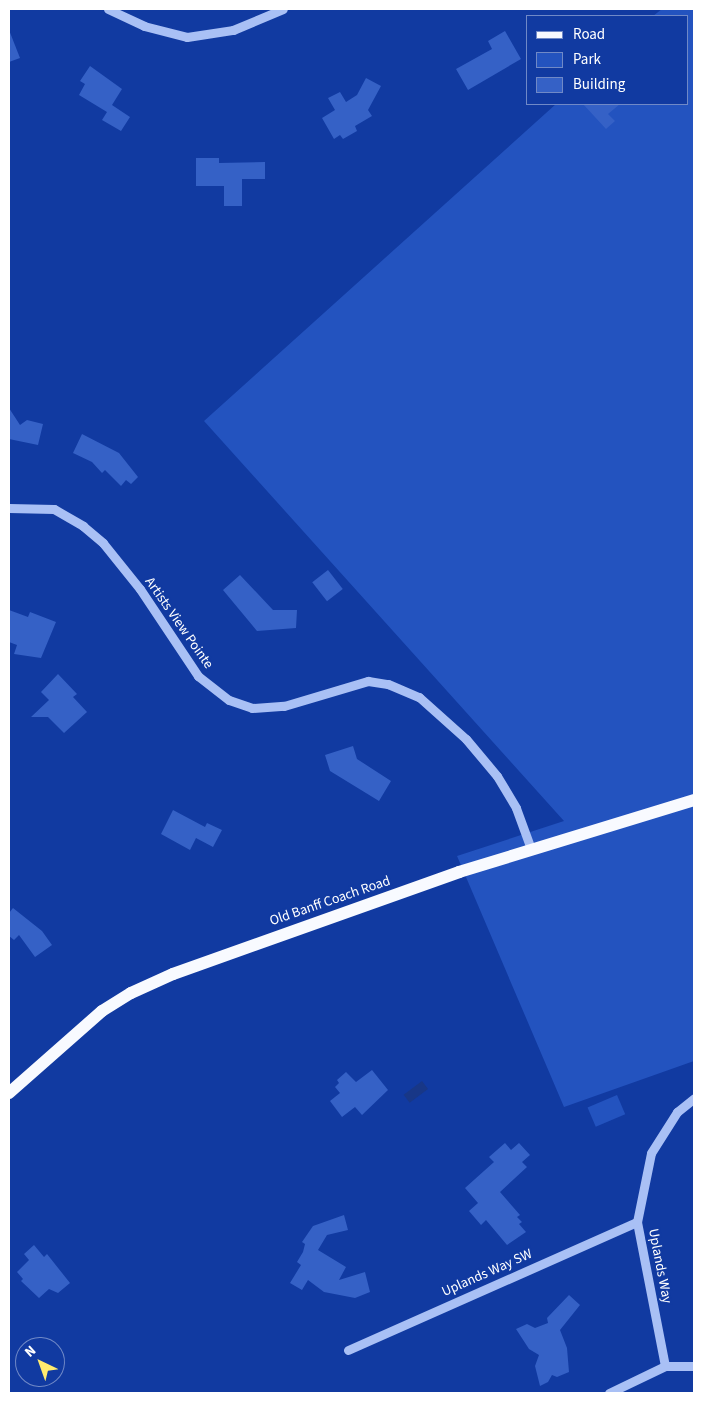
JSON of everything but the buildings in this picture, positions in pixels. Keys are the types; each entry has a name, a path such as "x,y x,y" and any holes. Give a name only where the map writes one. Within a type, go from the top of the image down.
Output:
{"main road":[{"name":"Old Banff Coach Road","path":"9,1093 73,1034 131,993 251,945 531,849 694,800"}],"street":[{"path":"108,9 144,26 186,37 233,30 283,9"},
{"name":"Artists View Pointe","path":"9,508 54,509 83,526 103,543 140,589 198,676 230,700 252,708 284,706 368,681 388,684 419,696 466,739 497,776 516,808 531,849"},
{"name":"Uplands Way","path":"665,1366 637,1222 651,1153 677,1112 694,1098"},
{"name":"Uplands Way SW","path":"348,1350 637,1222"},
{"path":"609,1393 665,1366 694,1366"}],"green space":[{"path":"662,9 694,9 694,1061 564,1107 457,856 564,821 204,421 555,105 688,105 688,15 654,15"},
{"path":"617,1095 625,1114 596,1127 588,1108"}],"shaded area":[{"path":"422,1081 428,1089 410,1103 404,1095"}]}
